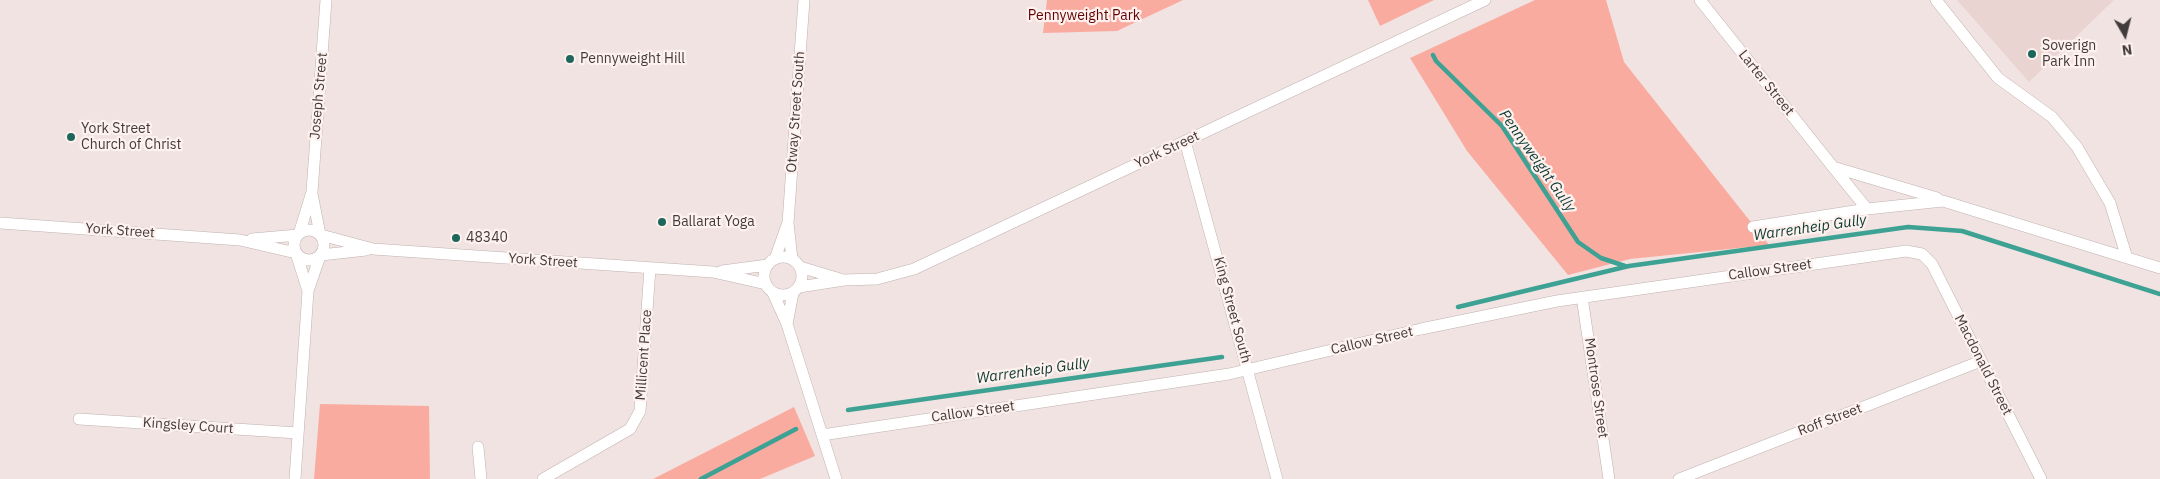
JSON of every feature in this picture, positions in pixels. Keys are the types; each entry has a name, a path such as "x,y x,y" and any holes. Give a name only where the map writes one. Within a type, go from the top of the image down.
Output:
{"street":[{"name":"Joseph Street","path":"299,234 312,192 326,0"},
{"name":"Otway Street South","path":"796,263 788,224 804,0"},
{"name":"York Street","path":"796,290 844,280 877,279 914,269 1486,0"},
{"name":"Larter Street","path":"1700,0 1867,209"},
{"path":"1936,0 1998,78 2052,117 2077,147 2110,203 2127,258"},
{"name":"King Street South","path":"1186,141 1277,479"},
{"path":"1833,166 2160,268"},
{"name":"Joseph Street","path":"312,192 321,235"},
{"path":"1753,228 1867,209 1930,201 1960,205"},
{"name":"York Street","path":"0,223 240,240 296,253"},
{"name":"Otway Street South","path":"772,262 788,224"},
{"path":"295,479 308,291 325,245 321,235 312,230 299,234 294,245 308,291"},
{"name":"York Street","path":"240,240 299,234"},
{"name":"York Street","path":"321,235 373,249 712,272 769,288"},
{"name":"York Street","path":"320,256 373,249"},
{"name":"Callow Street","path":"822,435 1248,370 1421,329 1582,297 1896,252 1922,254"},
{"path":"296,253 306,260 313,260 320,256"},
{"name":"Macdonald Street","path":"1922,254 1934,267 2041,479"},
{"path":"787,324 796,290 802,278 796,263 781,257 772,262 764,273 769,288 787,324 836,479"},
{"name":"York Street","path":"712,272 772,262"},
{"name":"York Street","path":"796,263 844,280"},
{"name":"Millicent Place","path":"543,479 630,429 640,411 650,268"},
{"path":"769,288 784,296 796,290"},
{"name":"Montrose Street","path":"1582,297 1609,479"},
{"name":"Roff Street","path":"1679,479 1981,361"},
{"name":"Kingsley Court","path":"79,419 298,433"},
{"path":"478,447 481,479"}],"shaded area":[{"name":"Soverign Park Inn","path":"1957,0 2114,0 2029,82"}],"green space":[{"name":"Pennyweight Park","path":"1047,0 1183,0 1117,31 1043,33"},
{"path":"1368,0 1434,0 1380,26"},
{"path":"1535,0 1606,0 1624,62 1769,245 1630,259 1568,275 1467,151 1410,58"},
{"path":"320,404 429,406 430,479 314,479"},
{"path":"794,407 815,456 760,479 653,479"}],"waterway":[{"name":"Pennyweight Gully","path":"1433,55 1436,61 1502,126 1578,242 1601,258 1625,266"},
{"name":"Warrenheip Gully","path":"1458,307 1629,266 1908,227 1962,231 2160,294"},
{"name":"Warrenheip Gully","path":"848,410 1222,357"},
{"name":"Warrenheip Gully","path":"701,479 796,429"}],"place":[{"name":"Soverign Park Inn","path":"2032,54"},
{"name":"Pennyweight Hill","path":"570,59"},
{"name":"York Street Church of Christ","path":"71,137"},
{"name":"Ballarat Yoga","path":"662,222"},
{"name":"48340","path":"456,238"}]}
